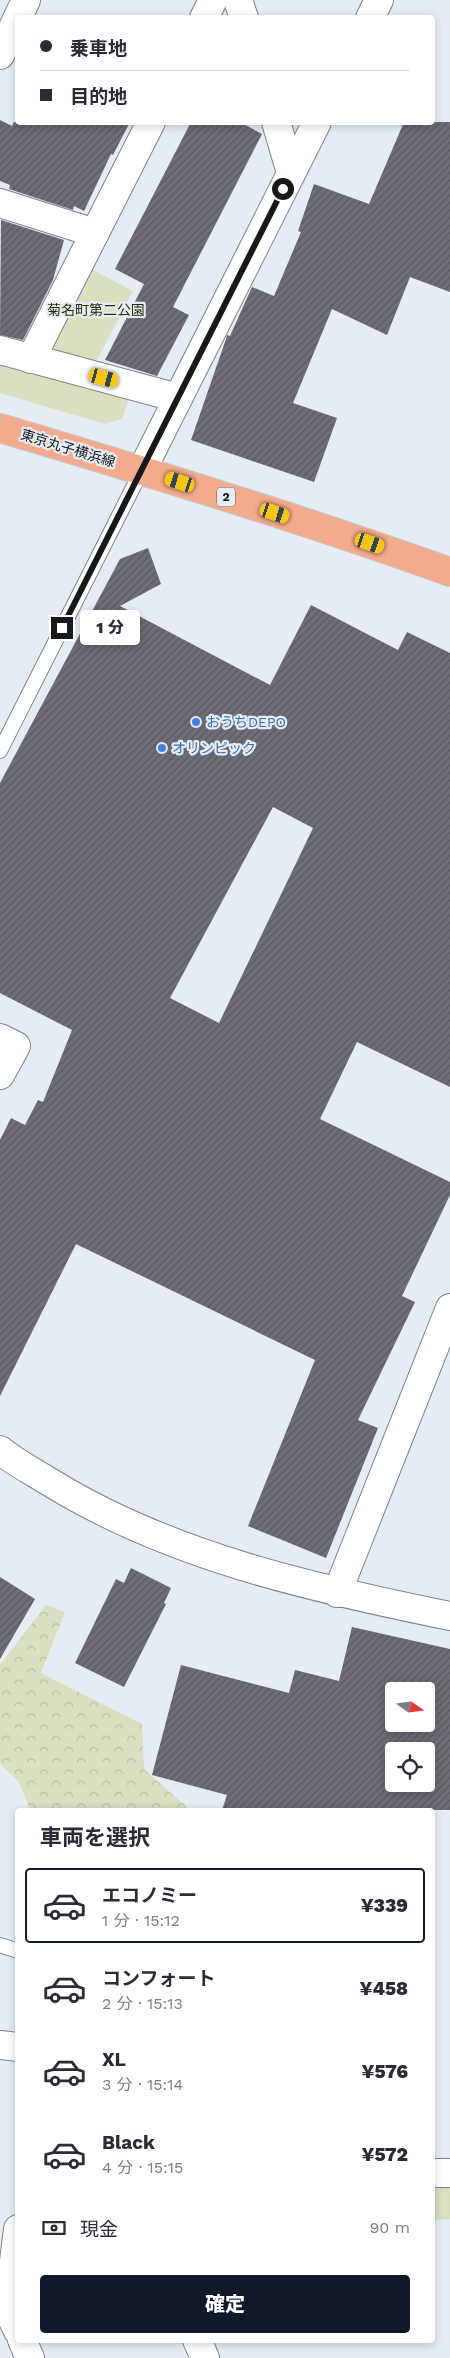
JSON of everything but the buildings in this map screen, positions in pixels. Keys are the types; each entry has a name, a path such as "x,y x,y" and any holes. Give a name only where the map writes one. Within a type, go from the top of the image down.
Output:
{"main road":[{"name":"東京丸子横浜線","path":"0,428 142,470 370,543 450,572"}],"street":[{"path":"19,15 26,0"},
{"path":"206,15 213,0"},
{"path":"238,0 243,15"},
{"path":"372,15 379,0"},
{"path":"0,55 15,23"},
{"path":"31,359 149,125"},
{"path":"277,125 291,173"},
{"path":"142,470 315,125"},
{"path":"0,203 95,233"},
{"path":"0,350 178,398"},
{"path":"0,1038 16,1046 0,1075"},
{"path":"337,1593 450,1308"},
{"path":"0,1450 86,1504 157,1536 211,1556 337,1593 450,1616"},
{"path":"0,2045 15,2047"},
{"path":"435,2173 450,2173"},
{"path":"15,2253 8,2310 15,2325"},
{"path":"23,2343 30,2358"},
{"path":"198,2343 205,2358"}],"lane":[{"path":"0,751 142,470"},
{"path":"0,1945 15,1950"}],"green space":[{"name":"菊名町第二公園","path":"89,268 133,291 96,362 47,353"},
{"path":"0,362 129,399 122,419 105,424 0,393"},
{"path":"46,1605 65,1612 41,1673 142,1724 144,1769 188,1808 29,1808 19,1782 0,1764 0,1665"},
{"path":"435,2184 450,2184 450,2219 435,2220"}],"place":[{"name":"おうちDEPO","path":"196,722"},
{"name":"オリンピック","path":"162,748"}],"route":[{"path":"62,628 283,189"}]}
